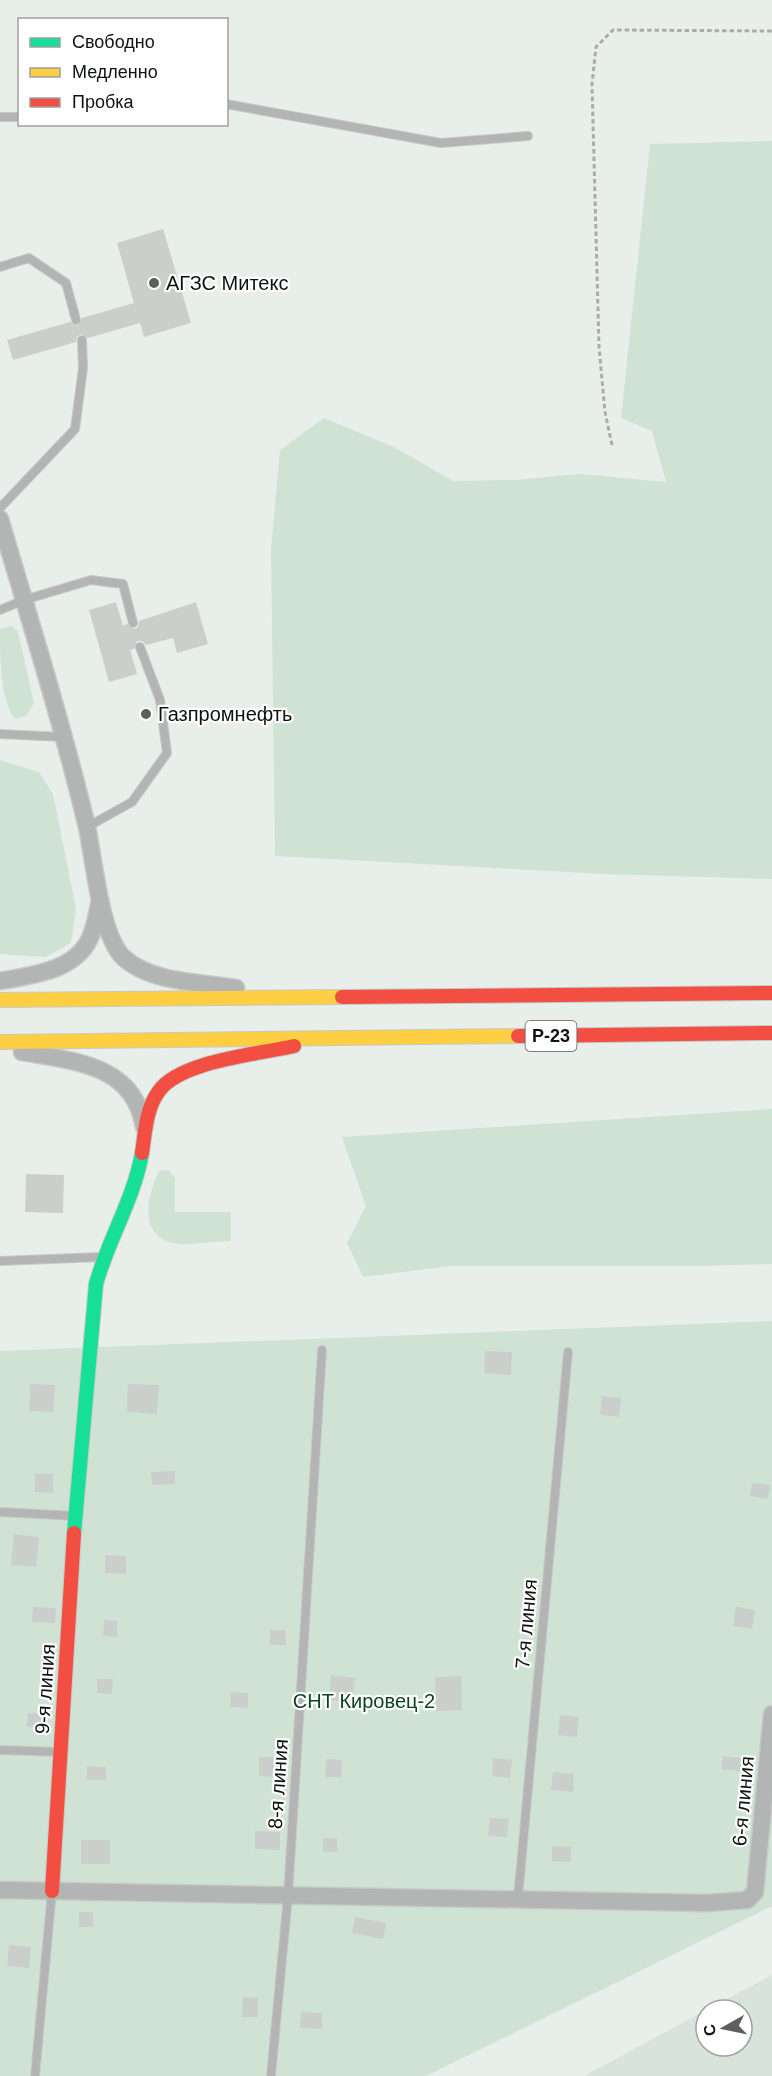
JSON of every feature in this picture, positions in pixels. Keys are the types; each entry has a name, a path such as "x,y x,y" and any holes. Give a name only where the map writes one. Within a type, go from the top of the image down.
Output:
{"main road":[{"name":"Р-23","path":"0,1000 772,993"},
{"name":"Р-23","path":"0,1041 772,1033"},
{"name":"9-я линия","path":"52,1891 75,1515 96,1284 103,1257 115,1233 140,1163 150,1107 159,1090 174,1076 196,1068 331,1038"}],"street":[{"path":"0,519 87,827 100,900 112,940 122,956 139,969 156,976 295,998"},
{"path":"0,981 46,973 70,961 91,936 100,900"},
{"path":"0,1048 82,1063 109,1074 122,1083 141,1109 146,1137"},
{"name":"6-я линия","path":"518,1898 707,1903 747,1900 755,1892 772,1714"},
{"path":"0,1890 518,1898"}],"lane":[{"path":"228,104 441,144 528,136"},
{"path":"0,117 18,117"},
{"path":"0,267 29,258 66,283 76,320"},
{"path":"0,508 75,429 83,368 82,340"},
{"path":"0,610 24,600 91,580 123,584 133,623"},
{"path":"87,827 132,802 167,753 160,700 140,647"},
{"path":"0,734 62,737"},
{"path":"0,1261 103,1257"},
{"name":"8-я линия","path":"271,2076 288,1896 322,1350"},
{"name":"7-я линия","path":"518,1898 568,1352"},
{"path":"0,1512 75,1515"},
{"path":"0,1750 61,1752"},
{"name":"9-я линия","path":"35,2076 52,1891"}],"path":[{"path":"612,445 604,412 599,346 592,153 592,84 596,47 613,30 772,31"}],"shaded area":[{"path":"772,1975 772,2076 584,2076 694,2016 694,2058 754,2058 754,1998 729,1998"}],"green space":[{"path":"772,141 772,879 604,874 275,856 271,550 280,450 324,418 394,447 453,481 515,480 580,474 666,482 652,431 621,418 650,144"},
{"path":"11,626 18,632 34,703 26,716 15,719 6,701 0,651 0,629"},
{"path":"0,760 39,772 53,794 76,909 71,943 46,957 0,954"},
{"path":"772,1109 772,1264 450,1266 363,1277 347,1243 366,1206 342,1137"},
{"path":"168,1170 175,1178 175,1212 231,1212 231,1241 173,1243 162,1239 154,1232 148,1213 151,1191 159,1171"},
{"name":"СНТ Кировец-2","path":"772,1321 772,1906 426,2076 0,2076 0,1351"}],"building":[{"name":"АГЗС Митекс","path":"163,229 191,323 144,337 140,323 88,338 81,334 77,337 76,342 13,360 7,340 70,322 78,326 82,318 134,303 117,243"},
{"path":"116,602 123,626 127,624 134,629 138,627 139,621 196,602 208,644 177,653 173,638 146,645 142,641 137,641 134,649 130,650 137,674 109,682 89,610"},
{"path":"26,1174 64,1175 63,1213 25,1212"},
{"path":"485,1351 512,1352 511,1375 484,1373"},
{"path":"30,1384 55,1385 53,1412 29,1411"},
{"path":"128,1384 159,1385 157,1414 127,1412"},
{"path":"602,1396 621,1398 619,1417 600,1415"},
{"path":"175,1471 175,1484 152,1485 151,1472"},
{"path":"35,1474 53,1474 53,1493 35,1492"},
{"path":"752,1483 770,1485 768,1499 750,1496"},
{"path":"14,1534 39,1537 36,1567 11,1565"},
{"path":"105,1555 126,1556 126,1574 105,1573"},
{"path":"33,1607 56,1608 55,1623 32,1622"},
{"path":"736,1607 755,1610 752,1629 733,1626"},
{"path":"104,1620 117,1621 117,1637 103,1636"},
{"path":"270,1630 285,1630 286,1645 270,1645"},
{"path":"331,1675 355,1678 353,1702 329,1700"},
{"path":"461,1676 462,1710 436,1711 435,1677"},
{"path":"97,1679 113,1679 112,1694 97,1693"},
{"path":"231,1692 248,1693 248,1708 230,1707"},
{"path":"28,1713 44,1713 44,1728 27,1727"},
{"path":"560,1715 579,1717 577,1737 558,1735"},
{"path":"723,1756 747,1759 746,1772 721,1769"},
{"path":"259,1757 277,1757 276,1777 259,1776"},
{"path":"493,1758 512,1760 510,1778 492,1776"},
{"path":"326,1759 342,1760 341,1777 325,1777"},
{"path":"87,1766 106,1767 106,1780 87,1780"},
{"path":"553,1772 574,1774 573,1792 551,1790"},
{"path":"490,1818 509,1819 507,1837 488,1836"},
{"path":"255,1831 280,1832 280,1850 255,1849"},
{"path":"323,1838 337,1838 337,1852 323,1852"},
{"path":"81,1840 110,1840 110,1864 81,1864"},
{"path":"552,1846 571,1847 571,1862 552,1861"},
{"path":"79,1912 93,1912 93,1927 79,1927"},
{"path":"355,1917 386,1923 383,1939 352,1933"},
{"path":"9,1945 31,1947 29,1968 7,1966"},
{"path":"243,1997 258,1998 258,2017 242,2017"},
{"path":"301,2012 322,2013 322,2029 300,2028"}],"traffic: fast":[{"path":"74,1533 96,1284 133,1187 142,1153"}],"traffic: slow":[{"path":"0,1000 342,997"},
{"path":"0,1042 518,1036"}],"traffic: jam":[{"path":"342,997 772,993"},
{"path":"518,1036 772,1033"},
{"path":"142,1153 151,1105 159,1091 169,1081 184,1072 221,1060 294,1046"},
{"path":"52,1891 74,1533"}],"place":[{"name":"АГЗС Митекс","path":"154,283"},
{"name":"Газпромнефть","path":"146,714"}]}
